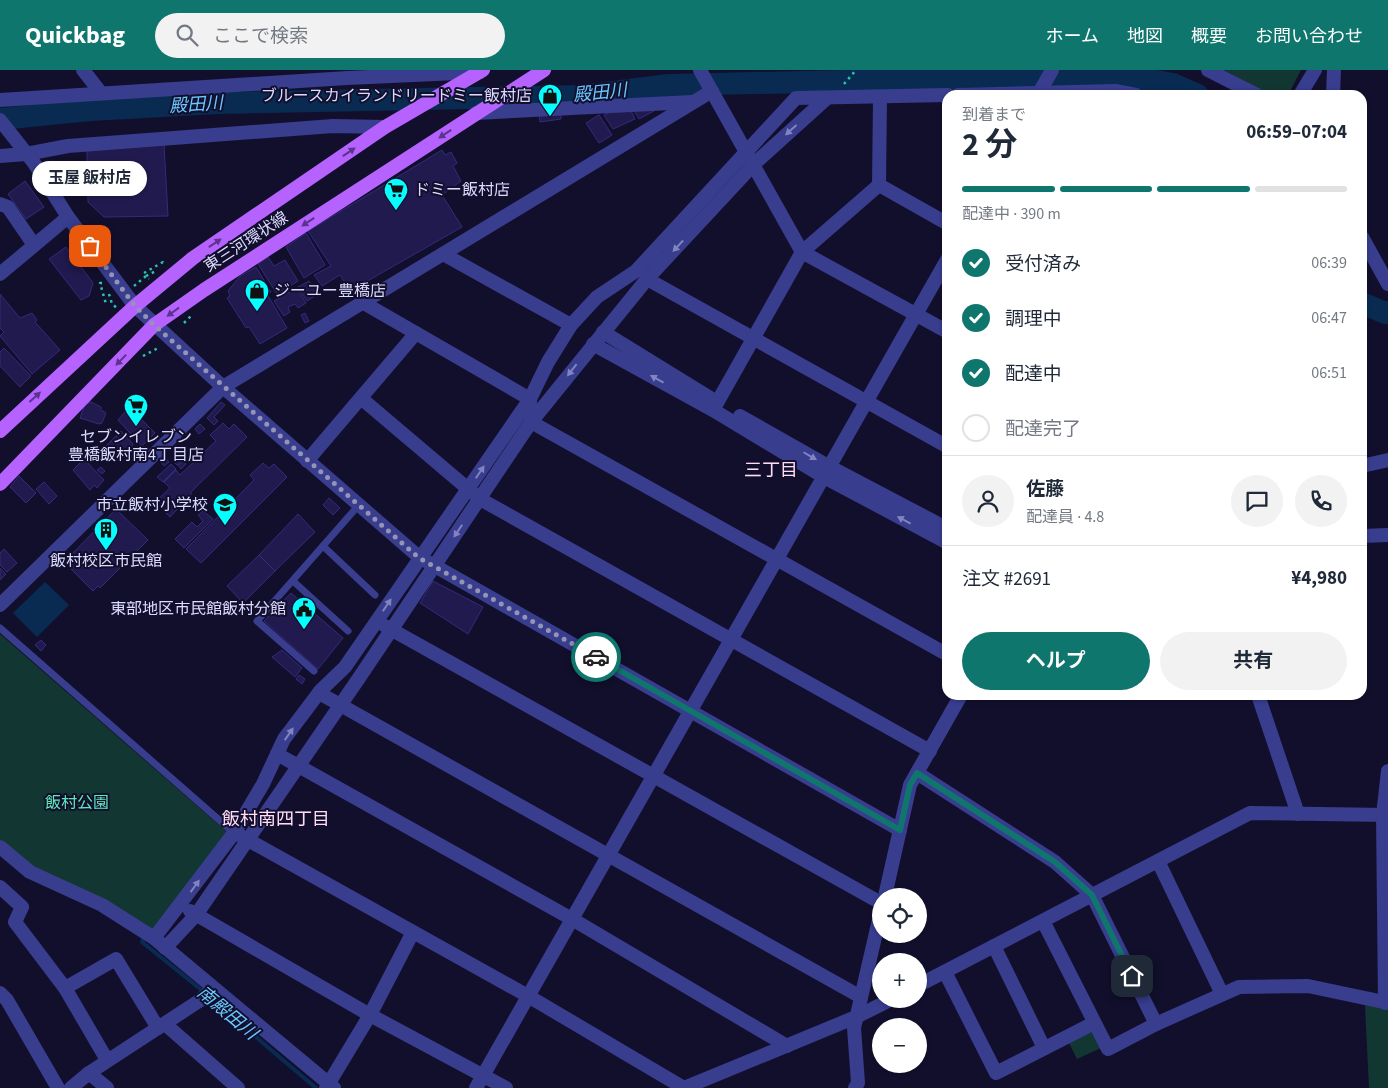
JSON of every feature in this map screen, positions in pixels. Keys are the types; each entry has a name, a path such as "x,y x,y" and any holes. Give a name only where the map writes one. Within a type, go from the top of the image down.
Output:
{"main road":[{"name":"東三河環状線","path":"0,484 154,325 204,290 544,70"},
{"name":"東三河環状線","path":"0,431 135,306 193,258 385,127 479,73"}],"street":[{"path":"84,70 101,93"},
{"path":"700,70 802,252 942,329"},
{"path":"1040,90 1052,70"},
{"path":"1208,70 1247,90"},
{"path":"1303,90 1315,70"},
{"path":"1333,90 1334,70"},
{"path":"0,100 346,74 479,73"},
{"path":"0,605 223,387 712,91"},
{"path":"165,948 196,915 392,630 531,422 647,279 751,158 796,98 880,98 942,95"},
{"path":"154,938 234,833 263,784 284,739 319,693 345,667 530,399 548,362 571,325 597,297 636,271 751,158 827,98"},
{"path":"715,406 802,252 879,184 880,98"},
{"path":"481,110 694,102"},
{"path":"0,120 34,163 68,217 135,306 306,461 419,558 900,830"},
{"path":"0,156 23,150 68,146 334,126 385,127"},
{"path":"879,184 942,221"},
{"path":"0,204 8,207 34,245"},
{"path":"0,274 68,217"},
{"path":"1367,246 1388,284"},
{"path":"443,254 571,325"},
{"path":"476,1088 942,269"},
{"path":"647,279 942,445"},
{"path":"362,302 530,399"},
{"path":"603,332 715,406 942,539"},
{"path":"306,461 362,399 416,333"},
{"path":"593,344 715,406"},
{"path":"362,399 467,490 480,499 930,751"},
{"path":"530,399 531,422"},
{"path":"531,422 942,651"},
{"path":"1367,465 1388,460"},
{"path":"827,472 942,526"},
{"path":"1367,536 1388,535"},
{"path":"376,621 872,898"},
{"path":"319,693 861,998"},
{"path":"887,888 910,785 958,700"},
{"path":"1260,700 1298,814"},
{"path":"277,754 572,919 787,1046"},
{"path":"1043,921 1108,1049 1156,1024 1239,987 1308,986 1386,1003 1386,815 1388,771"},
{"path":"917,773 1055,862 1092,895 1156,1024"},
{"path":"927,981 1250,813 1386,815"},
{"path":"234,833 528,996 684,1088 856,1018 875,1008"},
{"path":"0,847 30,872 102,905 154,938 209,992 329,1086 370,1015 413,932"},
{"path":"1158,861 1222,994"},
{"path":"0,886 22,907 15,922 65,988 107,1060"},
{"path":"181,905 370,1015 506,1088"},
{"path":"855,1088 858,1083 854,1028 874,943"},
{"path":"994,946 1044,1048"},
{"path":"65,988 116,959 161,1026 238,1088"},
{"path":"945,972 996,1073 1094,1023"},
{"path":"70,1088 88,1073 161,1026 209,992"},
{"path":"0,993 7,1000 58,1088"},
{"path":"88,1073 107,1088"}],"lane":[{"path":"314,671 258,621 358,506"},
{"path":"322,546 375,595"},
{"path":"293,581 348,631"},
{"path":"0,628 234,833"}],"path":[{"path":"841,88 856,70"},
{"path":"162,262 165,265 145,275 162,262"},
{"path":"106,304 100,283 104,282 112,304"}],"green space":[{"path":"1224,70 1301,70 1291,90 1262,90"},
{"name":"飯村公園","path":"0,634 227,832 149,936 32,867 0,840"},
{"path":"1365,1005 1388,1009 1388,1088 1369,1088"},
{"path":"1092,1031 1101,1048 1077,1059 1069,1043"}],"water":[{"path":"45,582 69,605 37,637 13,613"}],"building":[{"path":"651,106 654,111 639,119 632,107"},
{"path":"629,107 635,119 613,129 604,115 617,108"},
{"name":"ブルースカイランドリードミー飯村店","path":"561,112 561,119 540,122 539,114"},
{"path":"599,115 612,135 599,143 586,123"},
{"path":"164,145 168,216 104,217 88,202 87,150"},
{"name":"ドミー飯村店","path":"442,150 445,155 451,152 457,163 453,166 461,181 442,195 462,227 350,291 340,275 322,286 314,275 331,266 308,231"},
{"path":"25,181 44,207 26,219 8,194"},
{"path":"306,233 325,265 304,278 286,247"},
{"path":"66,247 93,283 89,296 81,300 49,259"},
{"path":"268,257 274,266 285,260 298,281 277,294 258,264"},
{"name":"ジーユー豊橋店","path":"256,267 271,292 267,294 287,328 260,344 249,327 246,328 227,298 230,296 228,291 240,276"},
{"path":"309,281 315,291 313,292 315,296 307,301 298,287"},
{"path":"297,288 306,303 298,308 295,304 288,307 290,312 284,316 274,301"},
{"path":"0,294 20,318 32,313 37,320 35,322 60,350 32,374 0,336 4,332 0,328"},
{"path":"305,313 309,321 305,323 301,315"},
{"path":"4,348 31,376 20,387 0,366 0,352"},
{"path":"91,402 101,407 101,410 106,413 102,423 99,424 80,418 85,404"},
{"path":"221,402 225,405 214,417 218,421 214,425 207,418"},
{"name":"セブンイレブン 豊橋飯村南4丁目店","path":"129,407 155,433 142,446 118,420"},
{"path":"223,423 229,429 234,424 247,437 191,492 191,495 170,517 155,502 170,488 164,482 176,470 180,475 216,441 210,435"},
{"path":"200,424 205,429 199,434 195,429"},
{"path":"121,431 133,444 130,450 118,460 105,447"},
{"path":"164,456 169,462 164,466 159,460"},
{"path":"179,457 182,459 177,465 174,462"},
{"path":"84,459 104,480 97,488 94,485 90,490 73,470"},
{"path":"183,461 186,464 181,469 178,465"},
{"path":"263,463 269,468 274,464 287,477 201,563 186,549 254,480 250,475"},
{"path":"171,464 176,469 163,482 157,477"},
{"path":"101,467 105,471 102,474 97,470"},
{"path":"19,476 36,493 26,503 10,487"},
{"path":"44,482 57,496 49,504 36,489"},
{"path":"329,498 340,508 333,515 323,505"},
{"path":"222,504 226,507 219,513 216,509"},
{"name":"飯村校区市民館","path":"116,509 148,540 100,588 98,586 93,591 64,562"},
{"path":"203,511 213,519 184,548 175,539 192,522 197,527 203,521 198,515"},
{"path":"298,514 315,532 275,571 259,555"},
{"path":"4,549 17,563 7,572 0,565 0,553"},
{"path":"259,555 275,571 243,603 227,586"},
{"path":"0,568 6,574 0,580"},
{"path":"433,581 483,607 468,634 420,603"},
{"name":"東部地区市民館飯村分館","path":"291,593 343,638 318,669 264,621"},
{"path":"41,640 46,645 41,651 35,645"},
{"path":"282,650 302,668 295,677 272,657"},
{"path":"299,675 305,679 302,684 296,679"}],"waterway":[{"name":"殿田川","path":"0,119 90,110 217,103 581,96 669,85 1025,77 1145,79 1173,84 1187,90"},
{"path":"1367,305 1385,313 1388,312"},
{"name":"南殿田川","path":"144,938 142,942 204,992"},
{"name":"南殿田川","path":"209,997 316,1088"}],"way so far":[{"path":"90,246 135,306 154,325 419,558 596,657"}],"place":[{"name":"ブルースカイランドリードミー飯村店","path":"550,117"},
{"name":"ドミー飯村店","path":"396,211"},
{"name":"玉屋 飯村店","path":"90,246"},
{"name":"ジーユー豊橋店","path":"257,312"},
{"name":"セブンイレブン 豊橋飯村南4丁目店","path":"136,427"},
{"name":"市立飯村小学校","path":"225,526"},
{"name":"飯村校区市民館","path":"106,551"},
{"name":"東部地区市民館飯村分館","path":"304,630"}],"district":[{"name":"三丁目","path":"771,470"},
{"name":"飯村南四丁目","path":"276,819"}],"route":[{"path":"596,657 900,830 910,785 917,773 1055,862 1092,895 1132,976"}]}
